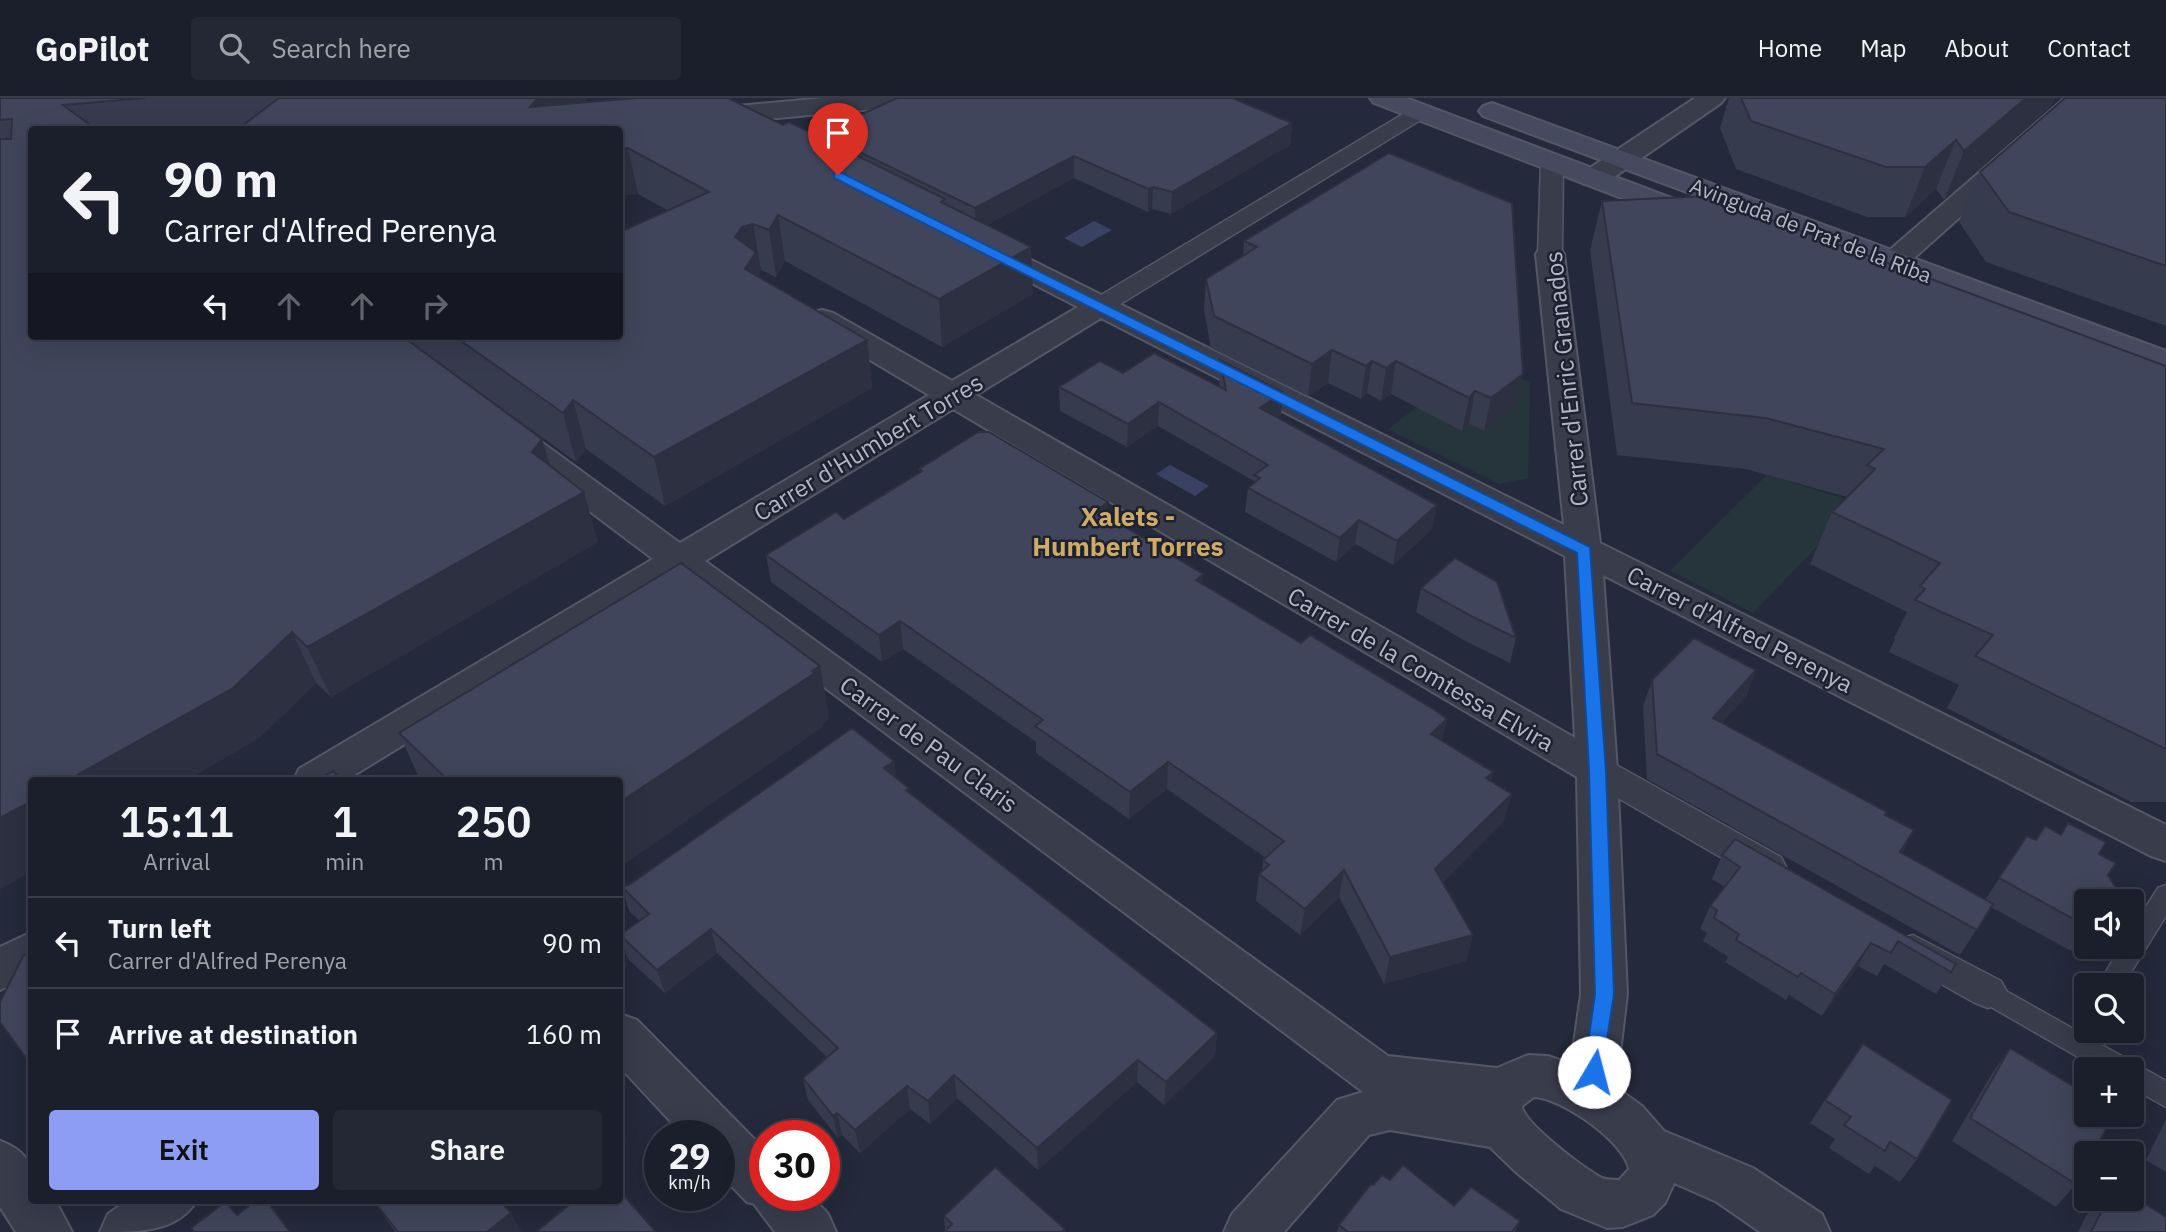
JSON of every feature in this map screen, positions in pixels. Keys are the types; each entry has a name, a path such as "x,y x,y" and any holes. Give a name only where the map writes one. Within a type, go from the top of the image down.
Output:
{"main road":[{"name":"Avinguda de Prat de la Riba","path":"1383,98 1729,230"},
{"name":"Avinguda de Prat de la Riba","path":"1468,103 2166,362"}],"street":[{"path":"685,111 719,116 905,98"},
{"path":"1594,178 1712,98"},
{"path":"1894,261 2080,98"},
{"name":"Carrer d'Humbert Torres","path":"343,774 678,560 1420,112"},
{"path":"719,116 755,134"},
{"name":"Carrer d'Enric Granados","path":"1552,162 1550,254 1584,551 1597,771 1604,994 1590,1098"},
{"name":"Carrer d'Alfred Perenya","path":"964,238 2166,844"},
{"name":"Carrer de la Comtessa Elvira","path":"796,304 1597,771 1794,882"},
{"name":"Carrer de Pau Claris","path":"476,409 678,560 866,720 1378,1076 1503,1109"},
{"path":"1879,930 1988,992"},
{"path":"0,971 28,954"},
{"path":"623,1038 702,1120"},
{"path":"1542,1076 1590,1098 1637,1132 1650,1148 1654,1161 1651,1181 1637,1216 1593,1200 1520,1146 1503,1109 1519,1080 1542,1076"},
{"path":"1250,1232 1354,1116 1390,1108 1503,1109"},
{"path":"1650,1148 1735,1185 1804,1232"},
{"path":"735,1154 749,1169"},
{"path":"0,1164 46,1232"},
{"path":"126,1232 166,1204"},
{"path":"790,1211 810,1232"}],"lane":[{"path":"2117,973 2164,897"},
{"path":"1988,992 2074,1030"},
{"path":"2092,1043 2108,1057"},
{"path":"2144,1082 2166,1095"}],"shaded area":[{"path":"1512,375 1530,382 1528,478 1499,484 1388,429 1453,380 1462,431 1469,424 1484,431"},
{"path":"1770,472 1791,482 1858,504 1753,613 1670,571"}],"water":[{"path":"1094,221 1112,230 1082,247 1064,238"},
{"path":"1170,465 1209,486 1195,496 1156,474"}],"building":[{"path":"0,98 145,98 63,105 92,126 28,126 28,340 407,340 542,439 532,452 584,492 307,647 292,632 233,688 73,777 28,777 28,803 0,818 0,139 11,139 12,119 0,120"},
{"path":"279,98 538,98 530,107 637,98 728,98 783,125 789,122 945,199 941,202 1031,247 939,299 778,215 769,230 753,224 742,227 735,237 756,252 745,269 867,340 654,457 573,400 563,413 460,340 623,340 623,231 709,192 628,148 623,149 623,126 242,126"},
{"path":"897,98 1232,98 1292,123 1172,192 1153,187 1148,189 1074,156 975,208 820,133"},
{"path":"1741,98 2026,98 1964,151 1956,140 1925,167 1886,167 1751,121"},
{"path":"2065,98 2166,98 2166,266 2009,212 1980,172"},
{"path":"1389,153 1512,203 1523,374 1491,398 1475,391 1469,398 1396,361 1386,368 1372,361 1366,366 1332,350 1312,364 1214,316 1206,279 1257,247 1244,241"},
{"path":"1707,196 2166,366 2166,749 1975,656 1993,635 1915,600 1925,589 1920,586 1940,563 1832,512 1875,469 1867,465 1884,449 1765,418 1632,403 1602,201"},
{"path":"1154,353 1226,390 1220,360 1283,392 1260,408 1437,505 1397,541 1359,520 1340,538 1248,488 1260,478 1254,475 1268,465 1159,402 1128,424 1059,387 1100,361 1123,373"},
{"path":"978,432 989,432 1108,502 1097,510 1203,574 1196,580 1301,643 1310,635 1447,719 1431,734 1493,772 1486,778 1512,794 1435,869 1473,935 1390,957 1344,870 1305,909 1259,874 1269,865 1263,860 1284,841 1168,762 1130,792 1035,726 1043,720 900,621 879,635 766,555 836,512 844,519 922,471 919,469"},
{"path":"1455,558 1497,582 1516,638 1421,588"},
{"path":"681,563 820,666 812,671 815,673 623,800 623,777 445,777 399,733"},
{"path":"1694,638 1756,670 1713,718 1887,812 1885,815 1914,830 1900,852 1993,904 1977,930 1657,754 1652,680"},
{"path":"852,728 894,761 884,768 909,788 906,790 1217,1033 1166,1082 1138,1060 1037,1148 954,1075 928,1101 907,1086 855,1130 837,1113 833,1116 803,1078 838,1048 711,929 657,970 623,938 623,933 649,914 623,888"},
{"path":"333,771 339,777 322,777"},
{"path":"2068,823 2106,842 2099,854 2116,863 2108,875 2117,889 2074,889 2074,919 1999,878 2027,836 2036,840 2045,826 2061,835"},
{"path":"1735,839 1956,964 1951,972 1898,941 1891,953 1871,943 1835,994 1801,973 1798,977 1736,940 1739,934 1714,918 1717,910 1710,906 1740,867 1722,855"},
{"path":"28,953 28,1060 0,1022 0,1002 23,956"},
{"path":"1863,1044 1952,1100 1917,1159 1890,1142 1885,1151 1844,1125 1851,1117 1825,1100"},
{"path":"2010,1048 2074,1087 2074,1127 2107,1127 2100,1141 2074,1141 2074,1183 1970,1118"},
{"path":"1403,1165 1454,1206 1471,1187 1520,1221 1512,1232 1348,1232 1339,1225 1371,1184 1382,1175 1390,1180"},
{"path":"995,1167 1065,1229 1062,1232 944,1232 952,1224 944,1216"},
{"path":"623,1194 656,1232 536,1232 570,1204 623,1204"},
{"path":"2144,1203 2166,1217 2166,1232 2091,1232 2102,1211 2144,1211"},
{"path":"222,1204 227,1204 237,1215 252,1204 269,1204 290,1232 194,1232 191,1228"},
{"path":"376,1204 503,1204 511,1213 487,1232 398,1232"}],"district":[{"name":"Xalets - Humbert Torres","path":"1128,531"}],"route":[{"path":"838,175 1584,551 1597,771 1604,994 1594,1072"}]}
